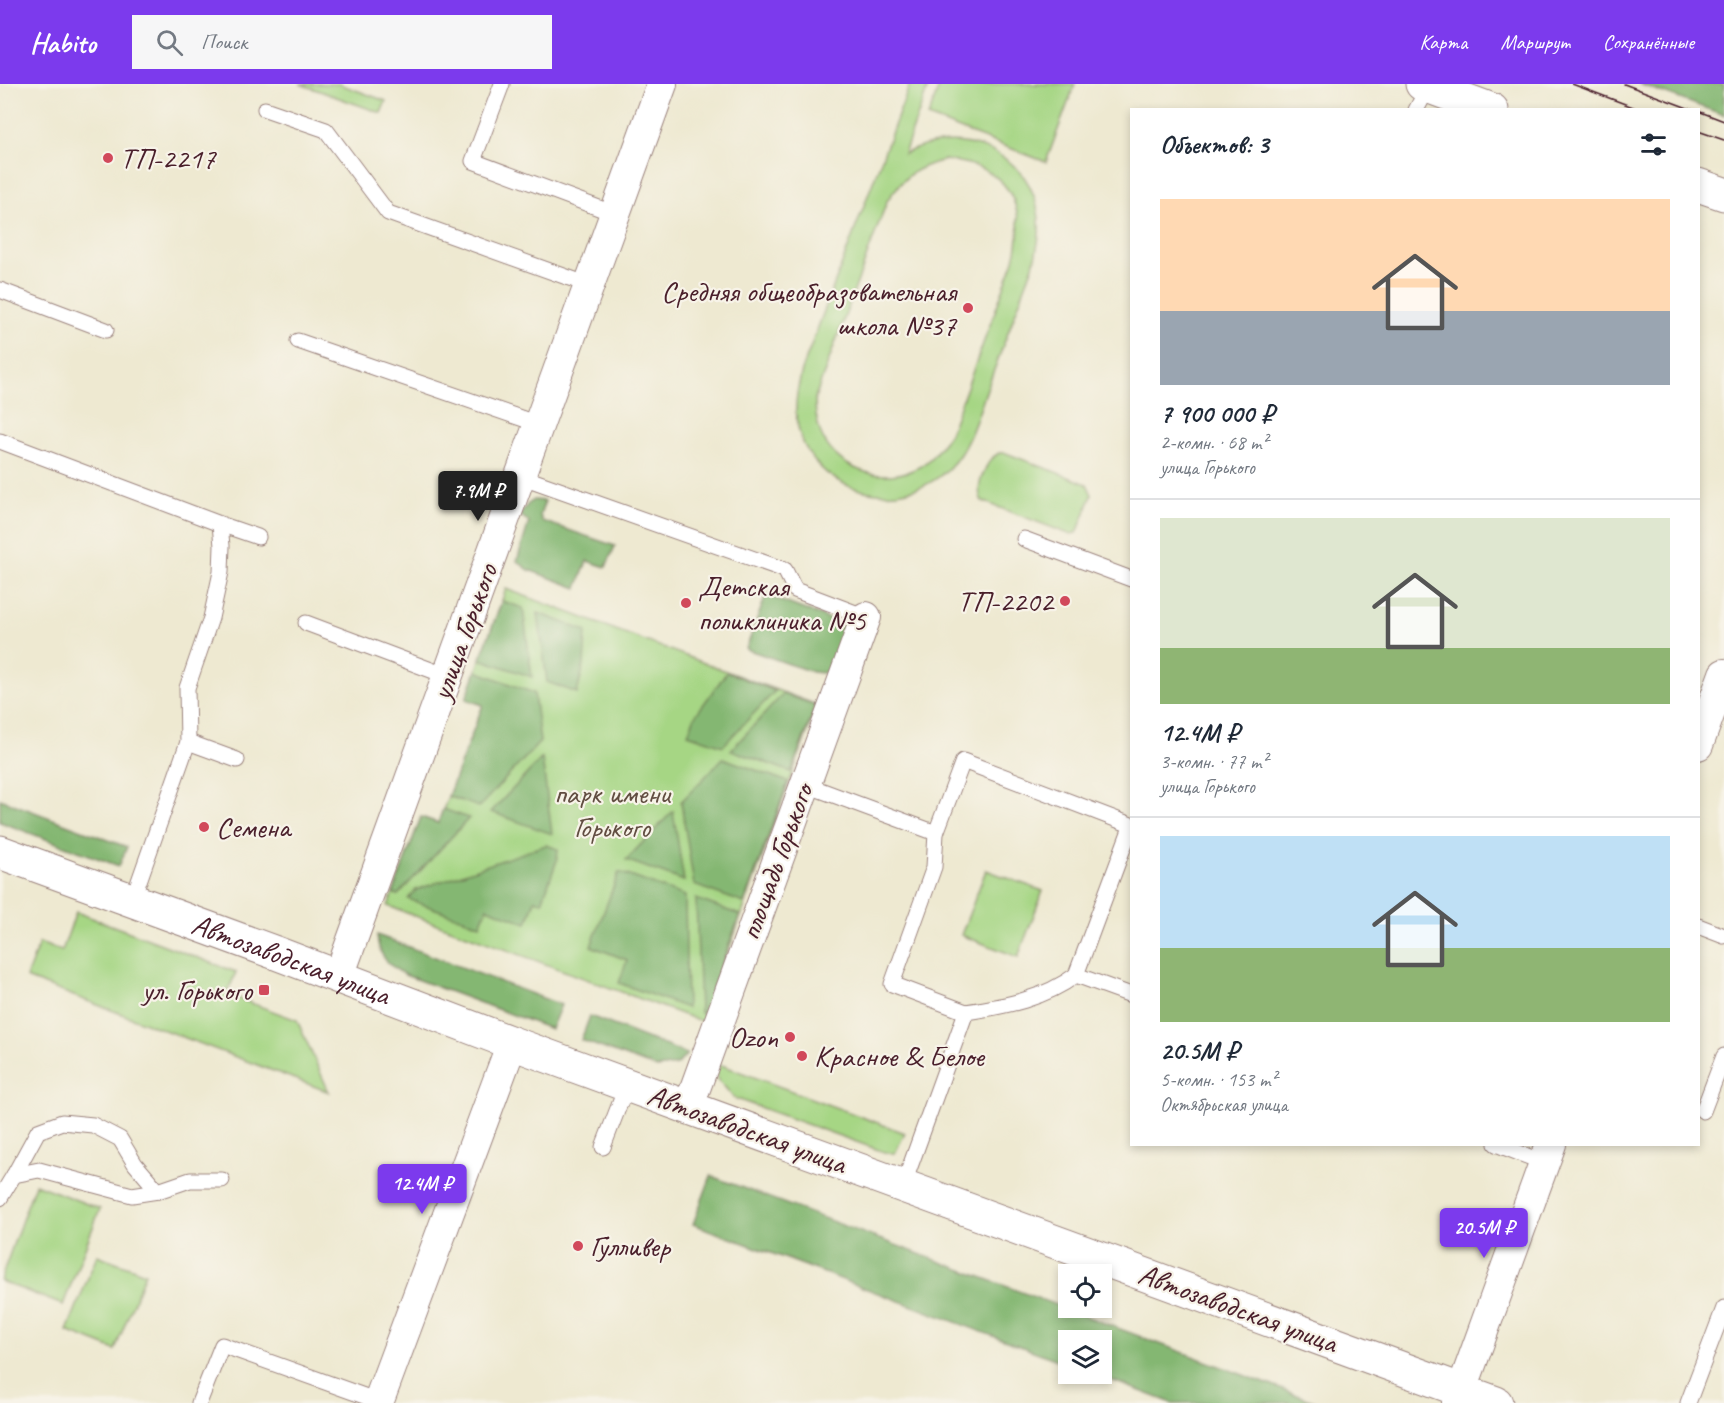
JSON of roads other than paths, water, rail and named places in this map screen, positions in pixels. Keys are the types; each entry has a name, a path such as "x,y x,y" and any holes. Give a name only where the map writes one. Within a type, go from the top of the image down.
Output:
{"street":[{"name":"улица Горького","path":"339,976 662,84"},
{"path":"1422,93 1484,108"},
{"path":"1700,186 1724,194"},
{"name":"площадь Горького","path":"688,1107 866,616"},
{"path":"1700,740 1724,674"},
{"name":"Автозаводская улица","path":"0,852 903,1186 1459,1397 1496,1403"},
{"path":"378,1402 512,1043"},
{"path":"1459,1397 1548,1154"}],"lane":[{"path":"502,84 473,161 615,214"},
{"path":"265,109 326,130 388,213 589,285"},
{"path":"0,290 106,330"},
{"path":"298,341 538,424"},
{"path":"0,441 258,537"},
{"path":"520,476 785,570 795,590 866,616"},
{"path":"132,901 188,742 187,688 211,618 220,572 222,546 220,524"},
{"path":"1024,539 1130,579"},
{"path":"306,623 447,676"},
{"path":"188,742 237,759"},
{"path":"1130,826 963,761 936,833 934,867 892,984 966,1012 1008,1006 1058,988 1076,975 1130,829"},
{"path":"804,784 936,833"},
{"path":"1700,927 1724,936"},
{"path":"1076,975 1130,995"},
{"path":"903,1186 966,1012"},
{"path":"1703,1111 1724,1056"},
{"path":"603,1147 627,1085"},
{"path":"0,1198 38,1131 62,1122 93,1125 120,1138 135,1164 158,1191"},
{"path":"1506,1146 1548,1154"},
{"path":"14,1175 39,1170 132,1194 158,1191 190,1180 222,1180"},
{"path":"1688,1403 1724,1308"},
{"path":"199,1403 222,1345 378,1402"}],"tram line":[{"path":"1572,84 1636,108"},
{"path":"1624,84 1688,108"},
{"path":"1700,112 1724,121"},
{"path":"1700,132 1724,140"}],"place":[{"name":"ТП-2217","path":"108,158"},
{"name":"Средняя общеобразовательная школа №37","path":"968,308"},
{"name":"ТП-2202","path":"1065,601"},
{"name":"Детская поликлиника №5","path":"686,603"},
{"name":"Семена","path":"204,827"},
{"name":"ул. Горького","path":"264,990"},
{"name":"Ozon","path":"790,1037"},
{"name":"Красное & Белое","path":"802,1056"},
{"name":"Гулливер","path":"578,1246"}],"park label":[{"name":"парк имени Горького","path":"612,810"}]}
